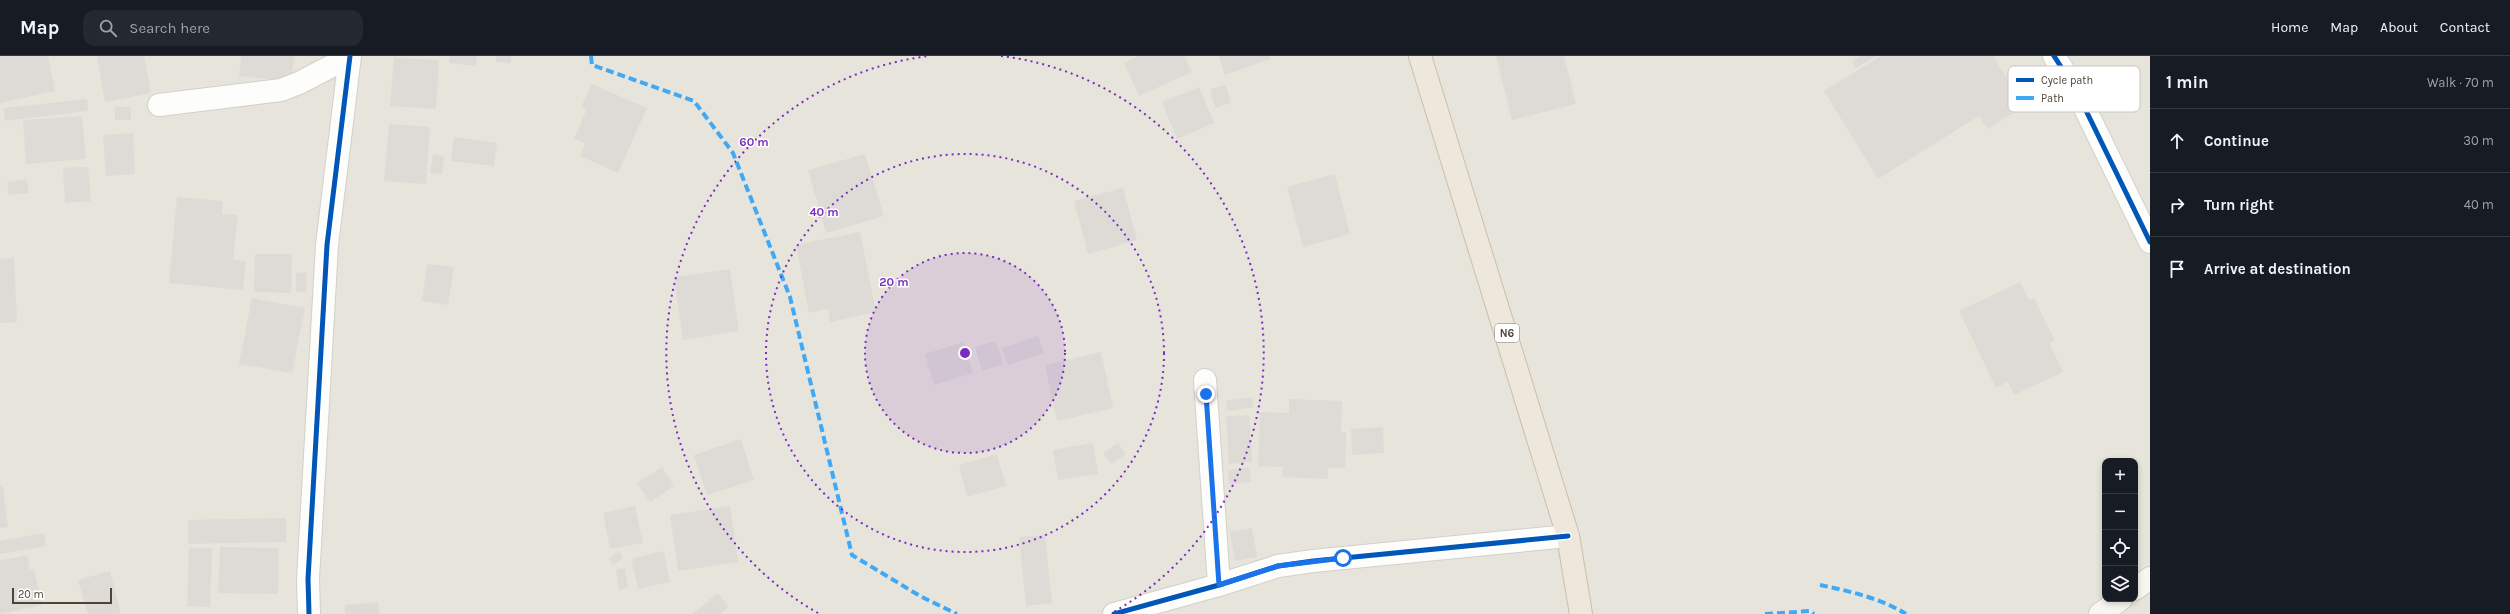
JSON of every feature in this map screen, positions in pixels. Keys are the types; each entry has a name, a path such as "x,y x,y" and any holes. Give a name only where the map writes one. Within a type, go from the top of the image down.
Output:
{"highway":[{"name":"N6","path":"1420,56 1568,536 1581,614"}],"main road":[{"path":"2138,589 2150,578"},
{"path":"2100,614 2121,602"}],"street":[{"path":"2054,56 2060,66"},
{"path":"159,105 281,90 299,84 350,57"},
{"path":"309,614 308,579 327,245 350,57"},
{"path":"2087,112 2150,242"},
{"path":"1205,380 1219,585"},
{"path":"1114,614 1219,585 1278,566 1313,561 1568,536"}],"shaded area":[{"path":"0,56 2150,56 2150,614 0,614"}],"building":[{"path":"0,56 48,56 55,91 0,103"},
{"path":"97,56 144,56 151,93 105,102"},
{"path":"241,56 294,56 291,81 239,76"},
{"path":"450,56 477,56 476,66 449,63"},
{"path":"496,56 511,56 511,63 496,62"},
{"path":"1139,56 1184,56 1192,72 1139,96 1124,63"},
{"path":"1219,56 1269,56 1270,59 1225,75"},
{"path":"1496,56 1564,56 1576,104 1512,120"},
{"path":"1861,56 1877,56 1855,68 1852,61"},
{"path":"1881,56 1993,56 2008,80 2008,112 2015,112 1988,129 1979,116 1878,179 1824,91"},
{"path":"394,58 439,60 436,109 390,106"},
{"path":"592,84 647,108 618,173 580,156 585,143 574,139 587,109 581,107"},
{"path":"1226,85 1231,103 1215,108 1210,89"},
{"path":"1199,87 1214,123 1177,139 1162,102"},
{"path":"87,99 88,111 5,121 4,108"},
{"path":"115,107 131,107 131,120 115,120"},
{"path":"82,116 86,159 26,164 23,120"},
{"path":"389,124 430,127 426,184 384,181"},
{"path":"133,133 135,174 106,176 103,135"},
{"path":"454,137 497,143 494,166 451,161"},
{"path":"433,154 444,156 442,174 430,173"},
{"path":"865,154 884,216 826,233 808,170"},
{"path":"88,167 91,201 65,203 63,168"},
{"path":"1335,174 1350,234 1303,247 1287,187"},
{"path":"27,179 29,193 9,195 7,182"},
{"path":"1123,188 1137,240 1088,254 1074,201"},
{"path":"177,197 223,201 222,214 238,215 233,260 246,261 243,290 169,283"},
{"path":"860,232 876,312 830,322 828,309 809,313 796,245"},
{"path":"255,254 292,254 291,293 254,292"},
{"path":"14,258 17,322 0,323 0,259"},
{"path":"427,264 454,267 448,305 422,301"},
{"path":"730,269 739,331 683,340 674,277"},
{"path":"306,272 307,292 296,292 296,273"},
{"path":"2020,282 2029,300 2034,298 2055,341 2049,343 2063,372 2014,395 2008,382 1996,388 1959,311"},
{"path":"252,298 305,308 292,373 239,364"},
{"path":"1038,336 1044,353 1008,365 1002,348"},
{"path":"996,341 1003,364 982,371 975,347"},
{"path":"964,342 973,373 934,385 925,354"},
{"path":"1101,352 1113,408 1057,421 1045,365"},
{"path":"1252,397 1253,407 1228,411 1226,401"},
{"path":"1289,399 1342,401 1341,432 1346,432 1345,468 1328,468 1328,479 1282,477 1283,467 1258,466 1260,412 1289,413"},
{"path":"1249,415 1252,462 1229,464 1226,416"},
{"path":"1383,427 1384,453 1352,455 1351,429"},
{"path":"741,439 754,480 707,495 694,455"},
{"path":"1093,443 1098,474 1058,480 1053,450"},
{"path":"1118,443 1126,454 1111,464 1103,453"},
{"path":"997,454 1006,486 967,497 959,465"},
{"path":"662,467 674,486 650,502 637,483"},
{"path":"1249,467 1251,482 1229,484 1228,470"},
{"path":"0,485 3,485 8,527 0,528"},
{"path":"635,506 643,543 610,549 603,513"},
{"path":"730,506 738,562 678,571 670,515"},
{"path":"286,518 286,542 188,544 188,520"},
{"path":"1252,528 1257,557 1235,561 1230,532"},
{"path":"44,533 46,546 0,554 0,541"},
{"path":"1045,535 1052,603 1026,606 1019,537"},
{"path":"220,547 279,548 278,594 218,593"},
{"path":"189,548 212,548 210,607 187,606"},
{"path":"619,551 623,558 613,565 609,558"},
{"path":"664,551 670,582 638,589 631,559"},
{"path":"27,555 30,570 34,569 42,605 0,614 0,561"},
{"path":"625,568 628,588 619,590 616,569"},
{"path":"110,571 121,614 88,614 78,580"},
{"path":"718,593 729,607 720,614 692,614"},
{"path":"378,602 379,614 345,614 345,605"}],"marked path":[{"path":"591,56 592,65 694,101 733,153 790,297 852,555 920,596 957,614"},
{"path":"1820,585 1875,599 1906,614"},
{"path":"1765,614 1810,611 1814,614"}],"cycle path":[{"path":"309,614 308,579 327,245 350,56"},
{"path":"2054,56 2060,66"},
{"path":"2087,112 2150,242"},
{"path":"1114,614 1219,585 1278,566 1313,561 1568,536"}],"route":[{"path":"1206,394 1219,585 1278,566 1343,558"}]}
